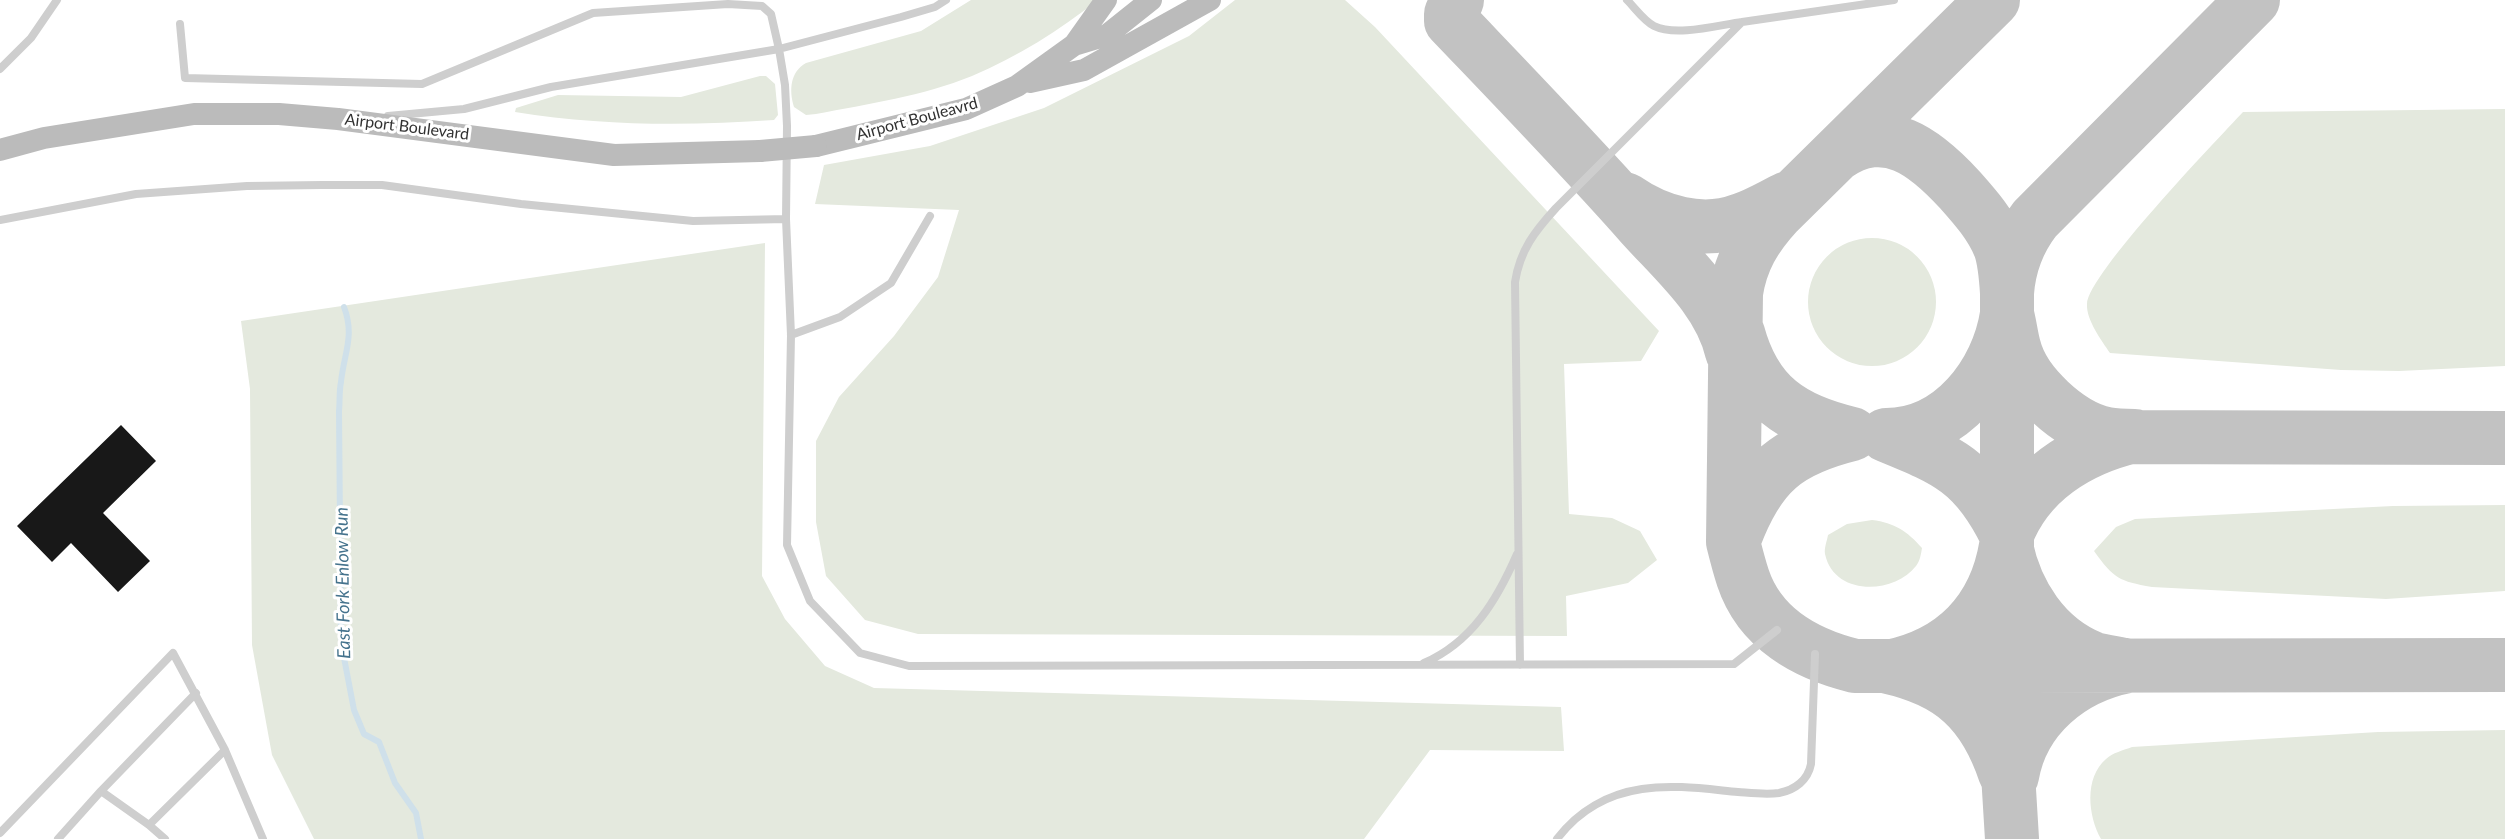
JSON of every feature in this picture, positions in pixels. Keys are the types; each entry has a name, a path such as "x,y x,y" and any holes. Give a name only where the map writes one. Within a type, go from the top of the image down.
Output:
{"street":[{"path":"1017,86 1074,45 1107,0"},
{"path":"1074,45 1107,35 1151,0"},
{"path":"1017,86 1084,70 1210,0"},
{"name":"Airport Bouleavrd","path":"816,146 966,109 1017,86"},
{"name":"Airport Boulevard","path":"0,150 44,138 194,114 279,114 350,120 614,154 760,151 816,146"}],"lane":[{"path":"0,69 31,38 57,0"},
{"path":"350,120 464,109 551,87 779,49 901,17 934,7 946,0"},
{"path":"1627,0 1652,25 1676,31 1894,0"},
{"path":"180,24 185,78 422,84 594,13 728,4 762,6 771,15 779,49 788,126 786,219 791,335 787,545 810,601 860,653 909,666 1734,664 1777,630"},
{"path":"1520,665 1515,282 1522,252 1534,232 1556,208 1742,22"},
{"path":"0,220 136,194 247,186 322,185 382,185 576,210 693,221 786,219"},
{"path":"791,335 840,316 891,283 930,216"},
{"path":"1419,665 1445,653 1473,629 1501,589 1518,550"},
{"path":"0,833 173,653 225,750 263,839"},
{"path":"1557,839 1566,827 1587,810 1611,797 1627,792 1675,787 1779,793 1799,785 1806,778 1811,764 1815,654"},
{"path":"58,839 196,693"},
{"path":"149,825 225,750"},
{"path":"101,791 165,839"}],"shaded area":[{"path":"971,0 1098,0 1022,52 989,69 953,83 895,99 816,114 806,115 794,107 792,82 797,71 806,63 921,31"},
{"path":"1235,0 1345,0 1375,27 1659,331 1641,361 1564,364 1569,514 1612,518 1640,531 1657,560 1628,583 1566,596 1567,636 918,634 865,620 826,576 816,522 816,441 839,397 894,336 938,277 959,210 815,204 824,165 930,146 1044,108 1189,36"},
{"path":"766,76 775,84 778,115 774,120 644,124 580,120 515,112 516,108 558,95 681,97"},
{"path":"2505,109 2505,366 2399,371 2341,370 2110,353 2095,330 2089,317 2087,304 2093,288 2108,265 2155,208 2243,112"},
{"path":"1872,238 1896,243 1917,257 1931,278 1936,302 1931,326 1917,347 1896,361 1872,366 1848,361 1827,347 1813,326 1808,302 1813,278 1827,257 1848,243"},
{"path":"765,243 762,576 785,619 825,666 874,688 1561,707 1564,751 1430,750 1364,839 314,839 272,755 252,645 250,389 241,321"},
{"path":"2505,505 2505,591 2386,599 2152,587 2132,583 2118,577 2107,568 2094,551 2116,527 2135,519 2393,506"},
{"path":"1872,520 1900,529 1922,548 1916,566 1906,576 1879,586 1865,587 1840,578 1831,568 1825,554 1825,547 1828,535 1847,524"},
{"path":"2505,730 2505,839 2101,839 2093,819 2090,798 2094,776 2111,755 2132,747 2378,732"}],"building":[{"path":"121,425 156,461 103,513 150,561 118,592 71,543 52,562 17,526"}],"waterway":[{"name":"East Fork Enlow Run","path":"344,307 349,336 340,385 339,411 341,642 354,710 364,734 379,742 395,783 416,813 421,839"}],"taxiway":[{"path":"1457,0 1451,14 1451,21 1571,147 1695,283 1718,316 1732,352"},
{"path":"1993,0 1777,213 1756,240 1741,270 1736,293 1733,542 1743,578 1761,612 1787,637 1819,654 1855,666 2505,665"},
{"path":"2007,293 2015,254 2035,219 2253,0"},
{"path":"1836,155 1854,145 1872,140 1904,145 1919,153 1947,176 1972,203 1992,231 2002,252 2007,293 2007,757 2012,839"},
{"path":"1625,199 1666,220 1681,224 1711,226 1747,218 1788,198"},
{"path":"2006,534 1983,495 1957,470 1926,452 1886,435 1909,432 1931,425 1950,413 1967,397 1982,379 1993,358 2002,336 2007,314 2019,361 2037,389 2063,413 2077,422 2109,435 2135,436 2094,449 2057,470 2027,499 2006,537"},
{"path":"1735,537 1754,496 1778,468 1810,448 1852,434 1811,421 1794,413 1779,402 1755,373 1745,355 1738,333"},
{"path":"2098,437 2505,438"},
{"path":"2005,773 1987,732 1962,702 1947,690 1930,681 1888,667 1932,652 1967,626 1981,610 1992,591 2006,546 2025,598 2047,627 2075,650 2101,661 2128,666 2107,671 2087,680 2052,703 2026,735 2012,776"}]}
